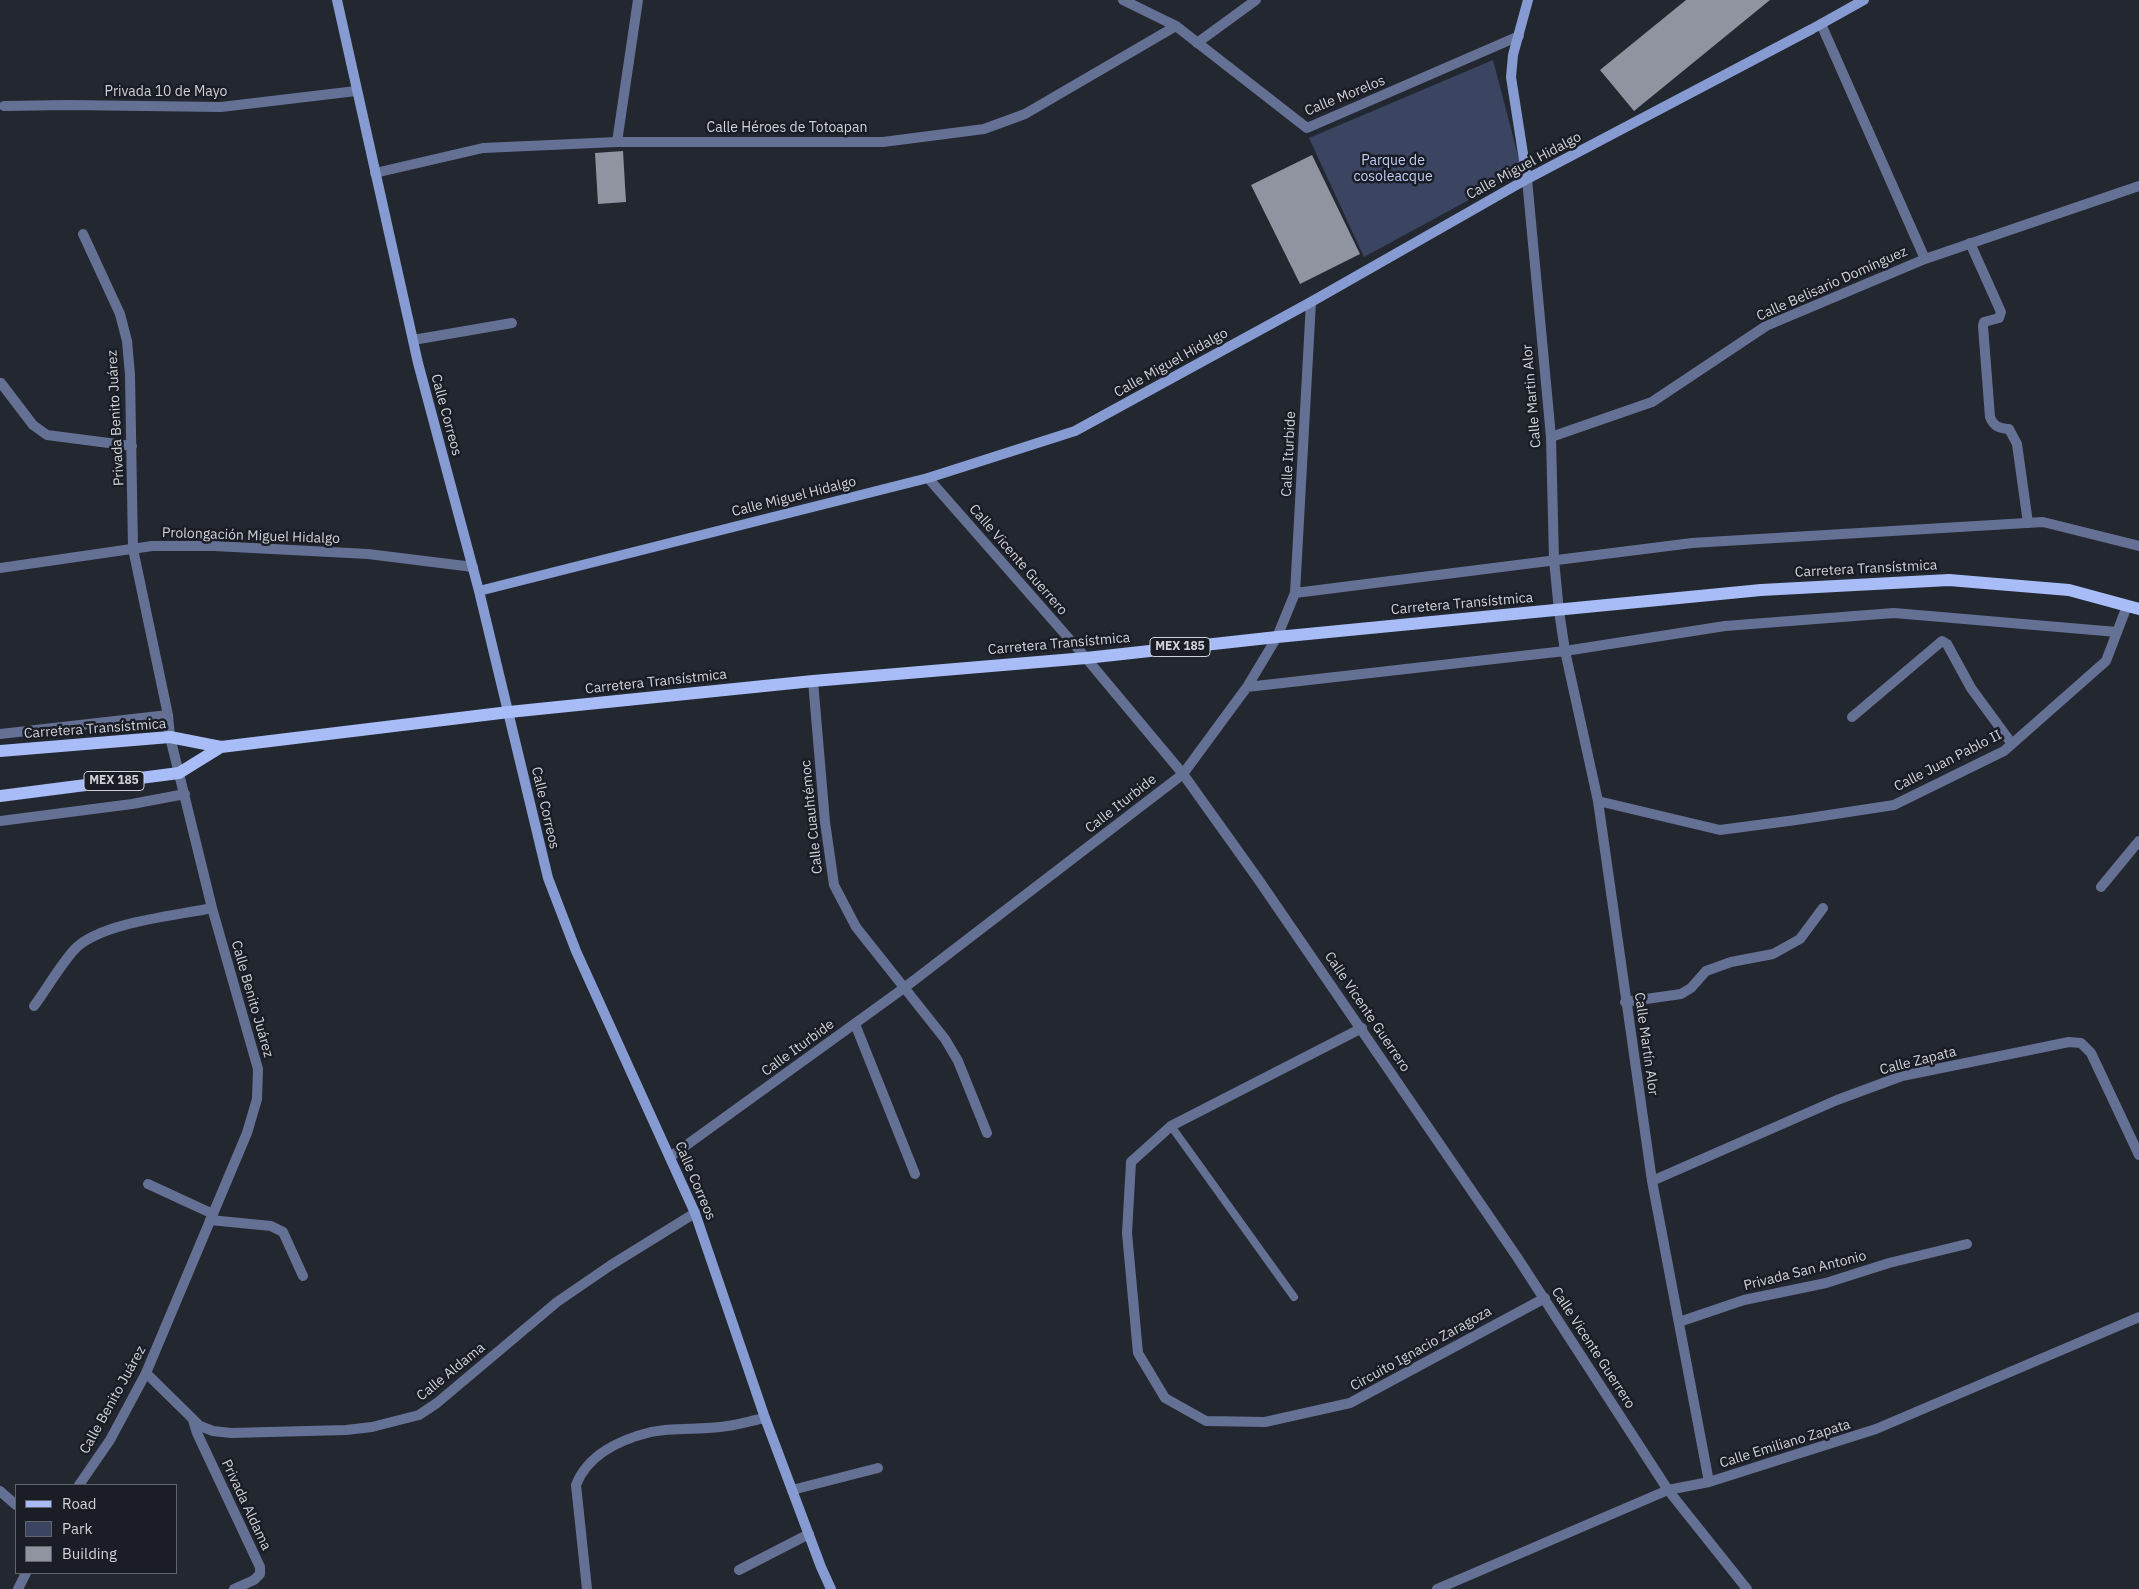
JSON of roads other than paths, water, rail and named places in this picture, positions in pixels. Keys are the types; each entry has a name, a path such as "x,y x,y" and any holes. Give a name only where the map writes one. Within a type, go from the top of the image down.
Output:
{"main road":[{"name":"Calle Correos","path":"336,0 413,340 479,591 548,878 576,951 695,1214 765,1418 831,1589"},
{"path":"1526,179 1511,77 1514,55 1528,0"},
{"name":"Calle Miguel Hidalgo","path":"479,591 928,478 1075,431 1311,302 1526,179 1864,0"},
{"name":"Carretera Transístmica","path":"0,751 170,737 221,747 509,712 813,681 1086,658 1277,637 1761,590 1949,580 2069,590 2133,607"},
{"name":"Carretera Transístmica","path":"0,796 179,773 221,747"}],"street":[{"path":"617,142 638,0"},
{"name":"Calle Morelos","path":"1123,0 1176,26 1307,128 1519,36"},
{"path":"1197,43 1256,0"},
{"path":"1821,24 1925,259"},
{"name":"Calle Héroes de Totoapan","path":"375,174 483,148 617,142 883,142 984,129 1025,114 1176,26"},
{"name":"Privada 10 de Mayo","path":"4,106 68,105 221,108 356,91"},
{"name":"Calle Martin Alor","path":"1526,179 1551,437 1554,560 1558,611"},
{"name":"Calle Belisario Domínguez","path":"1551,437 1652,402 1766,326 1925,259 2139,186"},
{"name":"Privada Benito Juárez","path":"83,234 120,314 127,341 130,375 133,549"},
{"path":"1970,243 2001,312 1998,318 1984,322 1983,326 1990,417 1998,427 2009,429 2017,444 2028,523"},
{"name":"Calle Iturbide","path":"670,1157 904,988 1183,774 1247,687 1277,637 1295,593 1311,302"},
{"path":"413,340 512,323"},
{"path":"1,383 33,425 47,435 132,446"},
{"name":"Calle Vicente Guerrero","path":"928,478 1086,658 1183,774 1362,1028 1544,1298 1668,1490 1745,1588"},
{"path":"1295,593 1692,543 2043,522 2139,546"},
{"name":"Prolongación Miguel Hidalgo","path":"0,568 152,546 283,548 368,554 472,567"},
{"name":"Calle Benito Juárez","path":"80,1484 110,1440 146,1373 247,1133 257,1099 258,1069 212,908 170,737 168,716 133,549"},
{"name":"Calle Juan Pablo II","path":"1598,801 1720,830 1894,804 2004,751 2106,661 2117,632 2133,607"},
{"name":"Calle Martín Alor","path":"1558,611 1564,651 1598,801 1652,1181 1708,1482"},
{"path":"1247,687 1564,651 1725,626 1894,613 2117,632"},
{"path":"1852,717 1935,644 1942,641 1947,644 1971,688 2012,744"},
{"name":"Calle Cuauhtémoc","path":"813,681 825,822 834,884 856,927 945,1039 958,1061 987,1133"},
{"path":"0,734 168,716"},
{"path":"0,821 132,804 185,794"},
{"path":"2101,887 2139,841"},
{"path":"34,1006 76,948 89,938 116,927 212,908"},
{"path":"1626,1002 1681,994 1691,988 1706,971 1731,962 1773,954 1800,939 1823,908"},
{"path":"855,1024 915,1174"},
{"name":"Circuito Ignacio Zaragoza","path":"1362,1028 1171,1126 1131,1162 1127,1233 1138,1353 1165,1398 1206,1421 1265,1422 1350,1403 1544,1298"},
{"name":"Calle Zapata","path":"1652,1181 1837,1100 1902,1076 2068,1042 2081,1043 2091,1053 2139,1155"},
{"path":"148,1184 212,1217 271,1226 279,1229 303,1276"},
{"name":"Calle Aldama","path":"146,1373 193,1420 200,1426 213,1431 231,1433 346,1430 382,1425 419,1415 437,1403 557,1302 611,1265 695,1214"},
{"name":"Privada San Antonio","path":"1679,1322 1744,1300 1826,1283 1889,1264 1967,1244"},
{"name":"Calle Emiliano Zapata","path":"1437,1589 1668,1490 1708,1482 1876,1429 2139,1317"},
{"path":"587,1589 576,1485 580,1474 590,1463 604,1451 652,1432 722,1427 765,1418"},
{"name":"Privada Aldama","path":"193,1420 197,1434 260,1567 260,1574 254,1580 234,1589"},
{"path":"792,1490 878,1468"},
{"path":"0,1491 15,1504"},
{"path":"739,1570 809,1534"},
{"path":"18,1589 26,1574"}],"lane":[{"path":"1171,1126 1294,1297"}],"park label":[{"name":"Parque de cosoleacque","path":"1393,170"}]}
